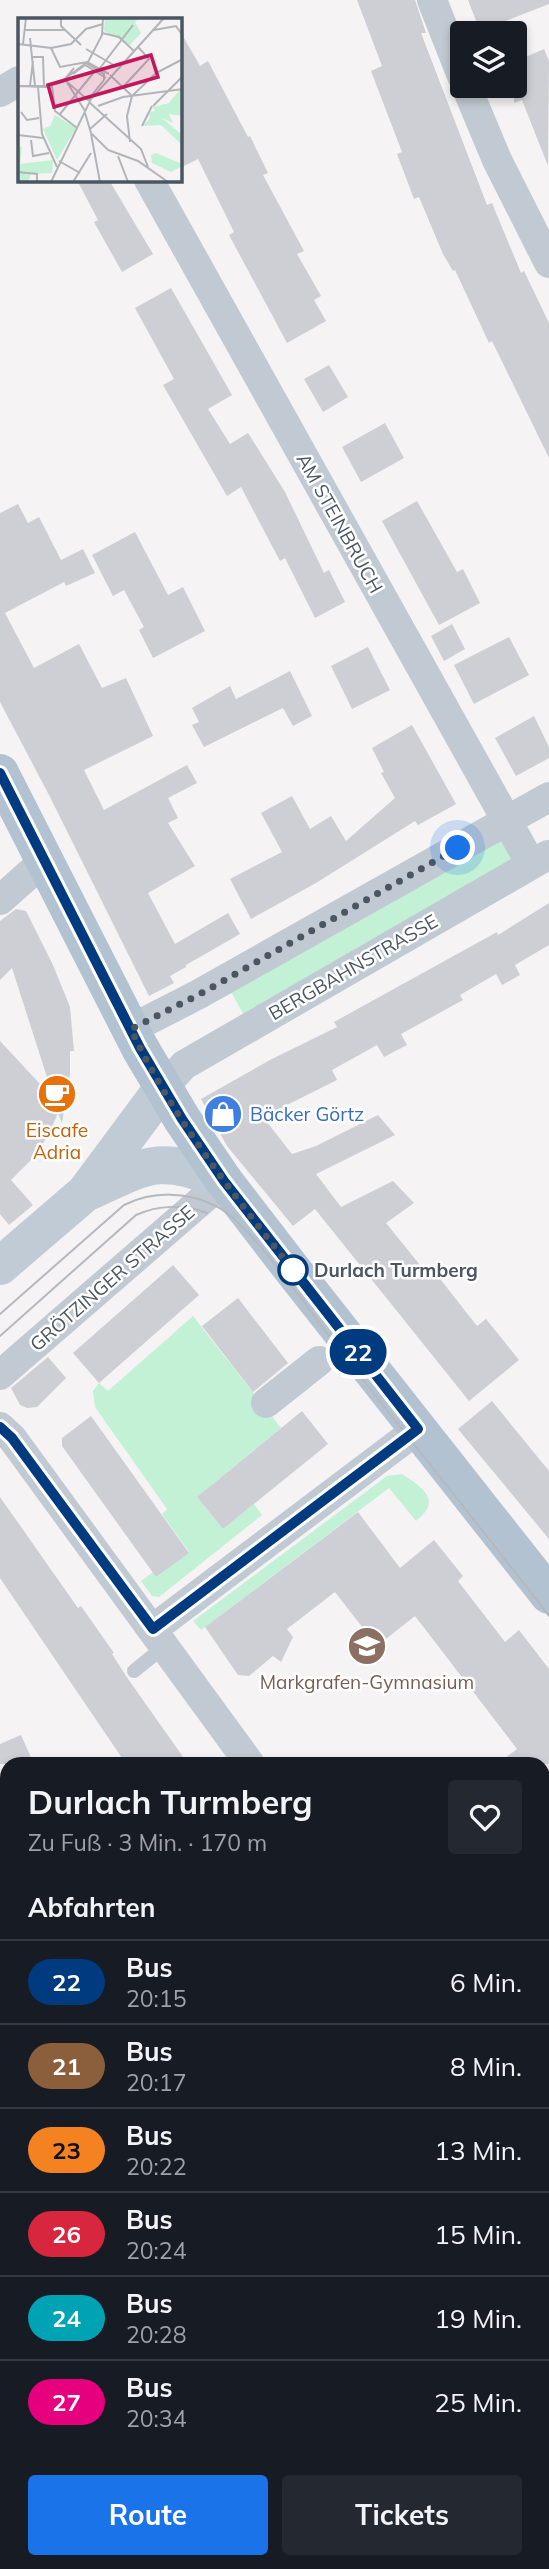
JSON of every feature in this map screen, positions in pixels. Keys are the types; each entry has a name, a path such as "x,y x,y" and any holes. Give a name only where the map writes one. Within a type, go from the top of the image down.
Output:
{"main road":[{"path":"0,773 163,1088 224,1181 549,1595"},
{"path":"0,1266 85,1193 163,1088"},
{"path":"85,1193 128,1173 154,1165 180,1165 224,1181"}],"street":[{"path":"432,0 450,46"},
{"path":"0,92 18,82"},
{"path":"471,98 497,160 549,262"},
{"name":"AM STEINBRUCH","path":"150,182 505,821 540,859"},
{"path":"131,1029 200,994 549,797"},
{"name":"BERGBAHNSTRASSE","path":"163,1088 184,1065 540,859"},
{"path":"0,900 44,861"},
{"name":"GRÖTZINGER STRASSE","path":"0,1375 224,1181"},
{"path":"266,1403 319,1361"},
{"path":"0,1427 12,1438 245,1757"},
{"path":"159,1637 418,1429"}],"lane":[{"path":"260,1248 295,1273"},
{"path":"134,1671 159,1637"}],"green space":[{"path":"493,841 504,841 512,860 245,1017 230,990"},
{"path":"193,1316 281,1428 197,1497 223,1529 254,1504 262,1515 159,1597 152,1596 141,1581 153,1572 156,1577 189,1552 162,1514 167,1509 95,1407 93,1391 99,1383 108,1391"},
{"path":"402,1474 422,1489 429,1500 428,1507 416,1521 389,1488 201,1630 193,1621 387,1476"}],"building":[{"path":"357,0 415,0 426,33 421,33 487,205 492,203 521,273 524,271 549,323 549,458 492,341 489,343 455,270 453,271 443,254 419,197 414,199 397,154 402,152 371,71 382,66"},
{"path":"468,0 549,0 549,4 506,21 476,21"},
{"path":"182,34 200,66 208,61 248,137 250,136 268,173 263,175 304,251 297,254 321,296 314,300 326,321 287,343 229,235 234,232 198,159 182,167"},
{"path":"544,49 549,61 548,166 522,100 514,103 514,98 527,98 527,56"},
{"path":"78,182 110,182 153,254 122,272 94,222 98,220"},
{"path":"171,288 232,395 208,409 230,444 248,433 285,492 324,573 329,570 345,602 315,618 285,558 280,561 241,487 227,496 163,385 174,379 135,308"},
{"path":"329,365 348,397 323,412 304,379"},
{"path":"385,423 404,458 361,482 342,447"},
{"path":"417,501 457,572 463,569 480,603 439,625 382,521"},
{"path":"18,504 28,523 39,517 61,560 83,549 95,573 66,586 64,582 5,613 34,668 79,644 102,688 126,678 153,736 84,770 104,810 187,765 197,783 168,798 178,818 168,823 195,866 148,893 175,944 228,913 240,934 186,965 170,976 174,983 149,996 0,702 0,513"},
{"path":"135,532 168,595 183,587 205,631 153,658 139,630 144,627 124,590 113,596 92,555"},
{"path":"452,624 465,649 444,661 431,636"},
{"path":"509,637 529,675 474,704 454,665"},
{"path":"368,647 390,690 352,709 331,666"},
{"path":"290,671 312,716 293,726 283,708 204,747 192,725 199,722 192,708 230,686 236,699"},
{"path":"534,716 549,747 549,758 516,776 495,738"},
{"path":"412,725 456,804 418,825 415,821 316,883 251,919 230,879 282,852 261,813 292,796 310,829 331,816 346,841 395,798 381,773 384,772 372,748"},
{"path":"549,903 549,945 515,965 520,975 502,985 496,974 460,995 463,1000 401,1034 407,1045 384,1057 377,1045 332,1070 337,1080 263,1117 292,1154 316,1146 378,1115 395,1135 316,1174 341,1207 393,1181 414,1203 386,1223 424,1270 430,1266 477,1326 486,1319 519,1360 469,1401 315,1209 293,1226 227,1146 201,1099 270,1060 337,1027 334,1022 497,932 498,935"},
{"path":"16,909 26,911 53,965 70,1007 74,1051 70,1051 70,1074 62,1123 58,1113 48,1136 32,1159 11,1180 33,1205 9,1225 0,1214 0,1041 54,1099 12,968 0,980 0,921"},
{"path":"173,1265 199,1295 99,1383 73,1353"},
{"path":"238,1298 288,1363 253,1392 202,1326"},
{"path":"48,1357 66,1378 37,1407 27,1408 20,1405 11,1388"},
{"path":"492,1401 549,1471 549,1539 458,1429"},
{"path":"302,1411 328,1444 223,1529 197,1497"},
{"path":"91,1416 189,1553 156,1577 62,1446 62,1438"},
{"path":"0,1497 78,1608 81,1606 183,1757 121,1757 0,1578"},
{"path":"358,1512 400,1568 434,1540 463,1576 458,1581 505,1642 519,1630 549,1669 549,1757 506,1757 517,1749 415,1616 377,1646 335,1592 287,1629 293,1637 281,1662 273,1656 249,1676 238,1675 205,1627"},
{"path":"21,1735 31,1757 0,1757 0,1744"}],"tram line":[{"path":"0,1314 124,1205 146,1197 181,1195 216,1206 260,1246 549,1616"},
{"path":"0,1336 136,1215 171,1207 207,1213"}],"bus line":[{"name":"22","path":"0,773 140,1048 182,1119 224,1181 418,1429 153,1629 12,1438 0,1427"}],"place":[{"name":"Eiscafe Adria","path":"57,1094"},
{"name":"Bäcker Görtz","path":"223,1114"},
{"name":"Durlach Turmberg","path":"293,1270"},
{"name":"Markgrafen-Gymnasium","path":"367,1646"}],"route":[{"path":"293,1270 295,1273 224,1181 182,1119 131,1029 200,994 458,848"}]}
